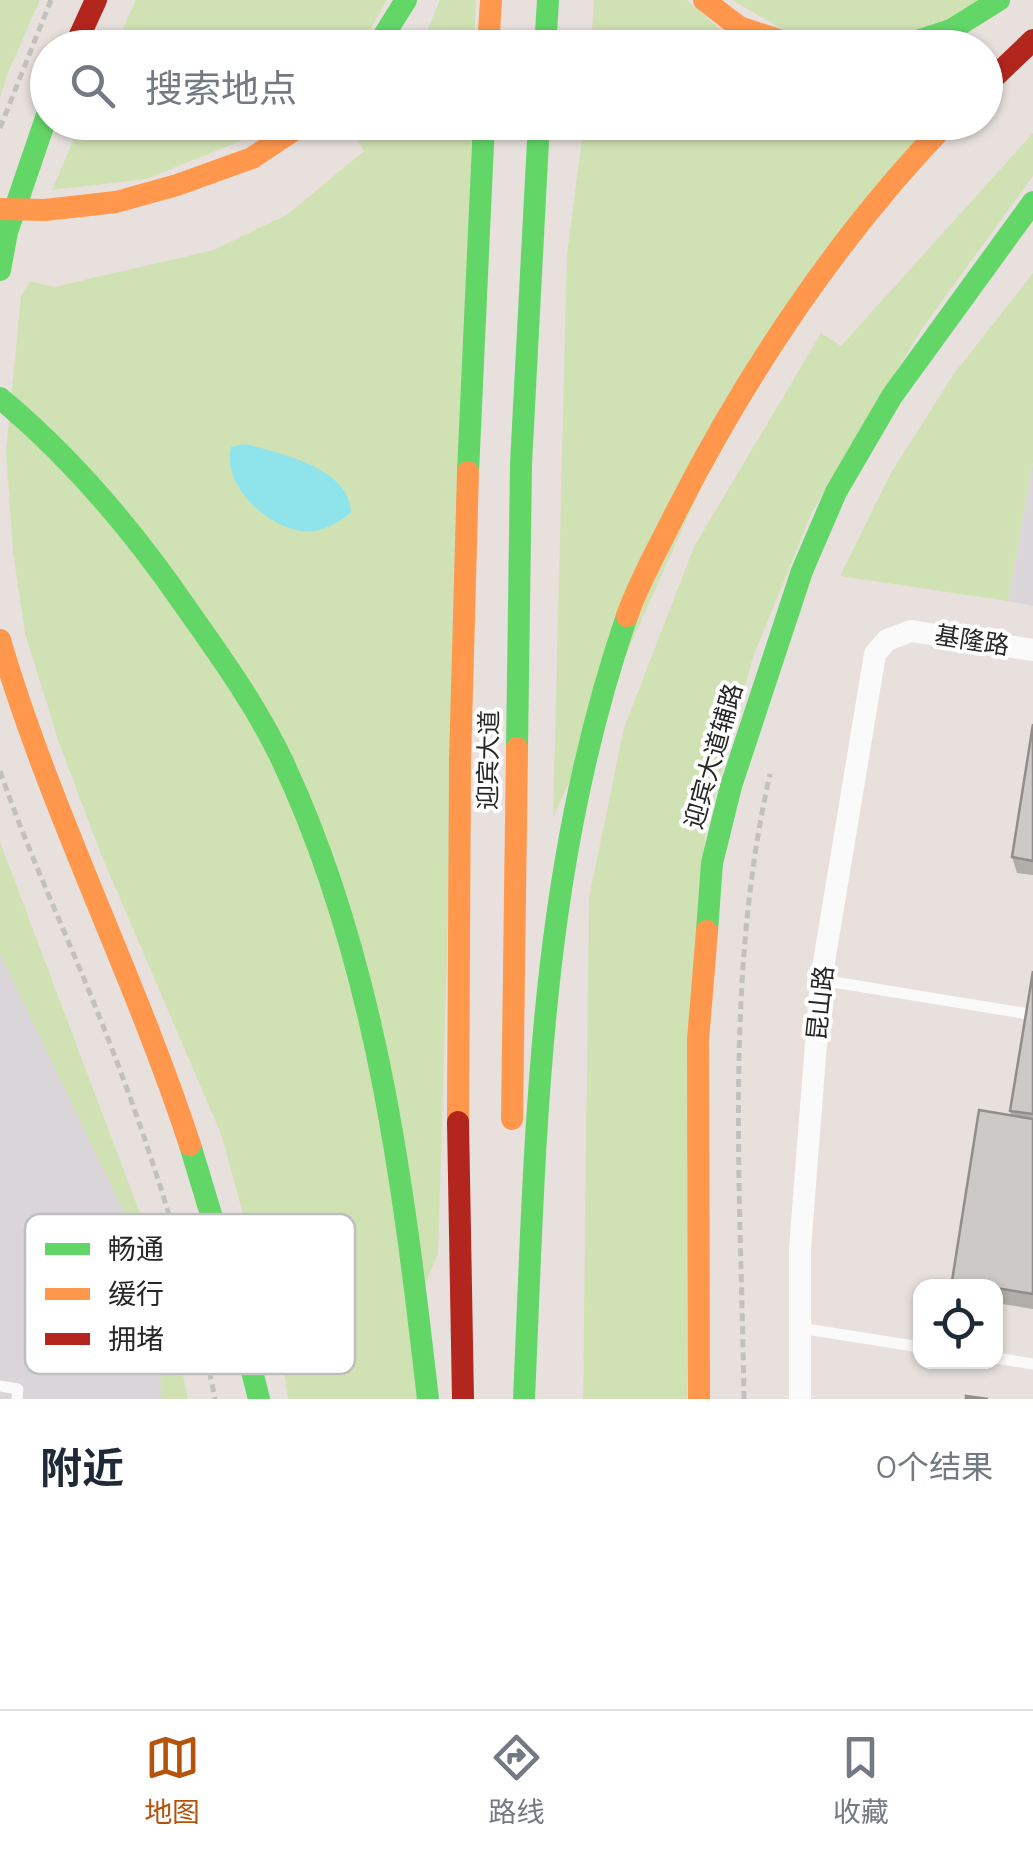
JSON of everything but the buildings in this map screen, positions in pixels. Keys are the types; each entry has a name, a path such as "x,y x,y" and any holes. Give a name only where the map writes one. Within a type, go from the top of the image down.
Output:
{"main road":[{"path":"82,30 96,0"},
{"path":"387,30 406,0"},
{"path":"489,30 491,0"},
{"path":"546,30 548,0"},
{"path":"704,0 751,30"},
{"path":"952,30 979,18 999,0"},
{"path":"1003,69 1033,40"},
{"path":"0,270 7,232 38,140"},
{"path":"0,208 45,210 116,202 177,186 252,158 279,140"},
{"name":"迎宾大道","path":"463,1399 458,1252 460,754 483,140"},
{"name":"迎宾大道","path":"512,1134 522,464 538,140"},
{"path":"524,1399 537,1130 556,912 584,753 608,668 636,590 689,486 764,360 850,237 933,140"},
{"name":"迎宾大道辅路","path":"699,1399 698,1040 712,863 731,786 802,571 836,492 892,396 1033,202"},
{"path":"0,398 36,427 137,537 218,654 282,758 330,878 359,976 408,1220 428,1399"},
{"path":"0,640 29,735 172,1091 212,1214"},
{"path":"511,1173 514,1399"},
{"path":"252,1374 258,1399"}],"street":[{"name":"基隆路","path":"911,630 1033,650"},
{"name":"昆山路","path":"800,1399 800,1248 820,980 875,654 887,640 911,630"}],"lane":[{"path":"820,980 1029,1014"},
{"path":"800,1328 913,1346"},
{"path":"1003,1359 1033,1364"},
{"path":"0,1386 18,1389 16,1399"}],"path":[{"path":"39,30 51,0"},
{"path":"0,128 30,53"},
{"path":"744,1399 739,1016 757,829 774,757"},
{"path":"0,771 28,851 103,1025 169,1214"},
{"path":"211,1374 216,1399"}],"shaded area":[{"path":"1033,462 1033,606 1008,601"},
{"path":"0,934 126,1214 25,1214 25,1374 160,1374 161,1399 0,1399"}],"green space":[{"path":"0,0 40,0 0,98"},
{"path":"136,0 387,0 370,30 122,30"},
{"path":"440,0 476,0 475,30 428,30"},
{"path":"594,0 687,0 721,30 592,30"},
{"path":"732,0 987,0 929,30 784,30"},
{"path":"1033,133 1033,176 921,330 812,512 753,657 705,831 687,1399 583,1399 589,898 624,728 694,547 821,333 841,346"},
{"path":"74,140 243,140 146,179 52,190"},
{"path":"358,140 471,140 438,1254 410,1320 419,1399 288,1399 284,1374 355,1374 355,1214 243,1214 221,1134 100,852 58,740 25,633 13,552 6,451 21,296 30,281 54,287 214,250 288,214 364,151"},
{"path":"582,140 927,140 766,342 553,818 567,255"},
{"path":"1033,273 1033,462 1008,601 840,576 891,473 953,375"},
{"path":"0,842 140,1214 125,1214 0,953"},
{"path":"160,1374 183,1374 188,1399 161,1399"}],"water":[{"path":"245,444 293,458 326,474 348,497 351,513 314,531 300,531 273,520 249,501 233,475 231,447"}],"traffic: fast":[{"path":"387,30 406,0"},
{"path":"546,30 548,0"},
{"path":"951,30 999,0"},
{"path":"0,270 7,232 38,140"},
{"path":"468,472 483,140"},
{"path":"517,748 521,464 538,140"},
{"path":"707,931 712,863 731,786 802,571 836,492 892,396 1033,202"},
{"path":"0,398 76,470 144,549 237,681 282,760 314,836 363,993 396,1154 428,1399"},
{"path":"524,1399 538,1101 558,906 575,809 627,616"},
{"path":"190,1145 211,1214"},
{"path":"253,1374 259,1399"}],"traffic: slow":[{"path":"489,30 491,0"},
{"path":"704,0 748,30"},
{"path":"0,209 45,210 116,202 252,158 279,140"},
{"path":"627,616 703,460 764,357 833,258 931,140"},
{"path":"458,1122 460,761 468,472"},
{"path":"0,640 43,768 144,1018 190,1145"},
{"path":"512,1119 517,748"},
{"path":"699,1399 698,1040 707,931"}],"traffic: jam":[{"path":"82,30 96,0"},
{"path":"1003,69 1033,40"},
{"path":"458,1122 463,1399"}]}
